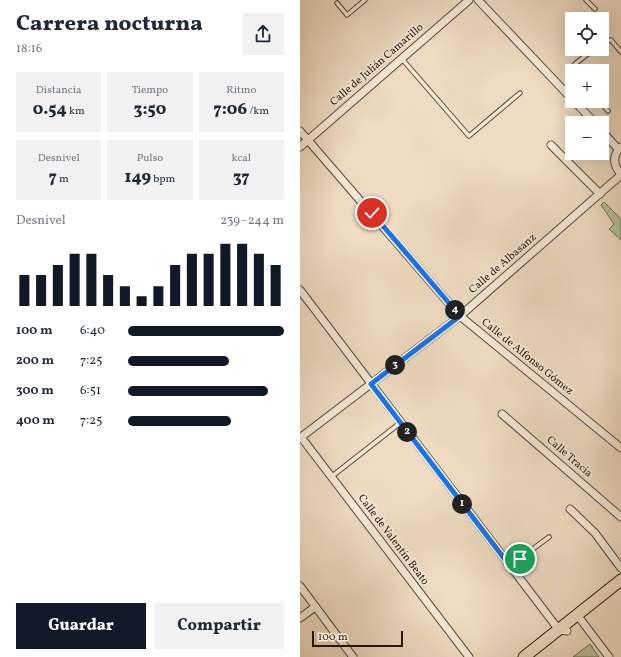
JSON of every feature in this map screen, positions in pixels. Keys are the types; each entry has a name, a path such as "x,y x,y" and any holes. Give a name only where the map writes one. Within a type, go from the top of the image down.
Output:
{"main road":[{"path":"534,657 621,580"},
{"path":"524,657 621,590"}],"street":[{"name":"Calle de Julián Camarillo","path":"300,146 469,0"},
{"path":"478,0 565,92"},
{"path":"580,108 588,116"},
{"name":"Calle de Alfonso Gómez","path":"300,131 460,316 621,448"},
{"path":"609,138 620,148 614,159 615,165 621,175"},
{"path":"551,145 600,194"},
{"name":"Calle de Albasanz","path":"301,434 371,384 460,316 621,175"},
{"path":"300,290 510,566 569,625 609,657"},
{"name":"Calle Tracia","path":"502,414 621,517"},
{"name":"Calle de Valentín Beato","path":"301,434 331,477 469,657"},
{"path":"570,509 595,533 621,568"},
{"path":"300,586 353,657"},
{"path":"300,618 315,607"}],"lane":[{"path":"337,3 347,15 365,0"},
{"path":"586,0 595,9"},
{"path":"609,40 611,40 621,52"},
{"path":"575,64 585,56"},
{"path":"402,58 469,136 520,93"},
{"path":"331,477 400,423"},
{"path":"510,566 549,537"}],"green space":[{"path":"604,202 621,219 621,240 609,229 614,224 601,205"},
{"path":"590,644 599,657 573,657"}],"route":[{"path":"372,213 460,316 371,384 510,566 520,559"}]}
